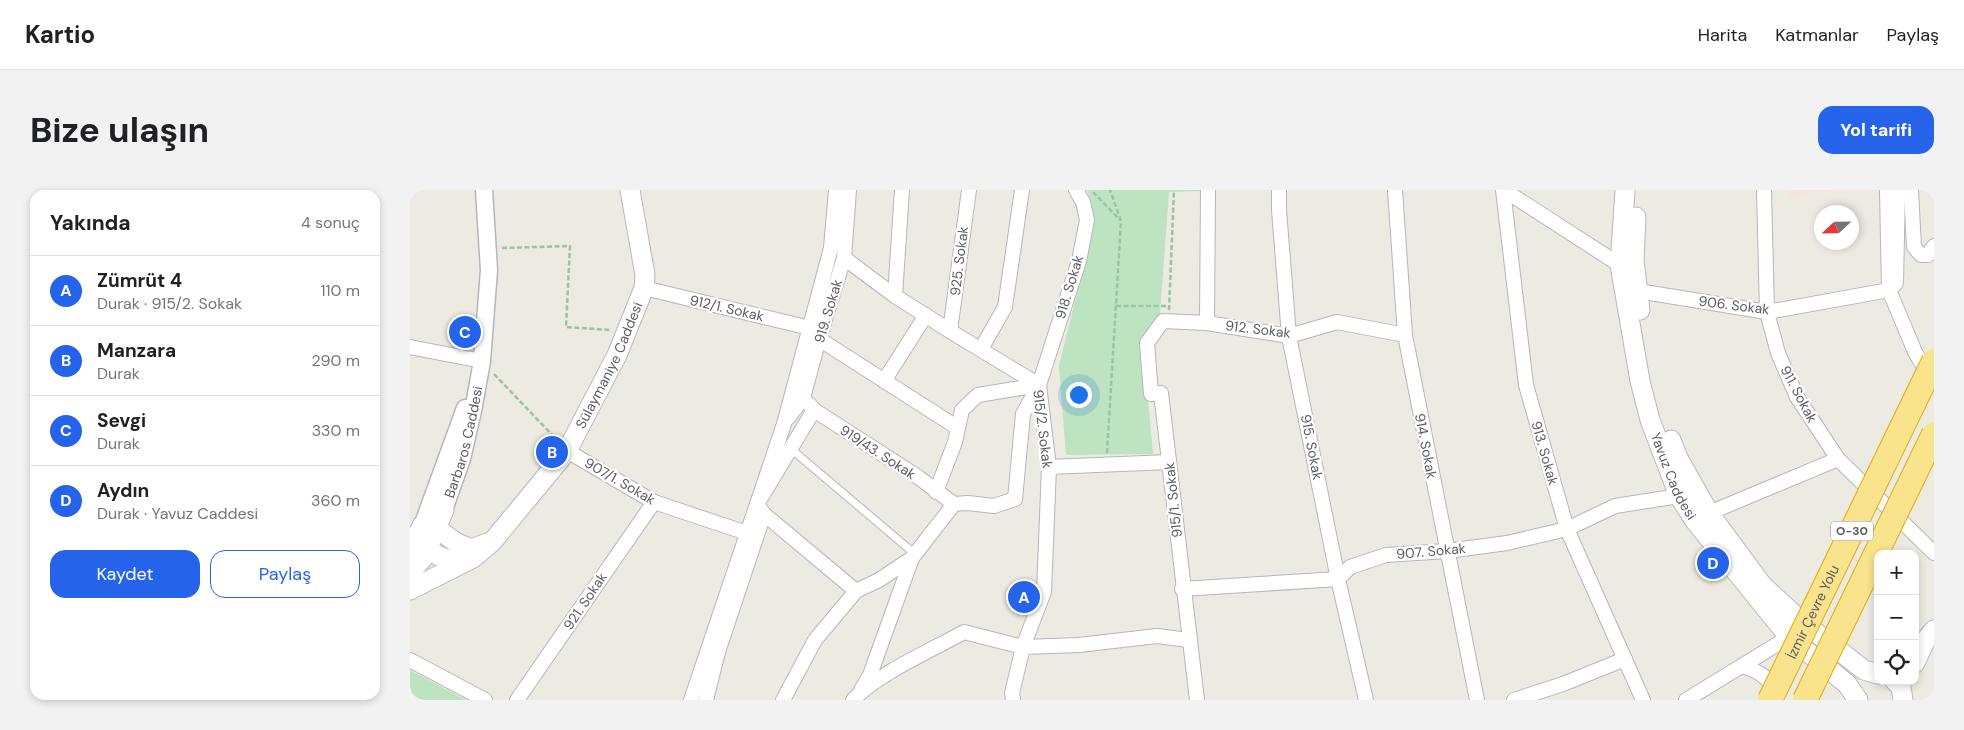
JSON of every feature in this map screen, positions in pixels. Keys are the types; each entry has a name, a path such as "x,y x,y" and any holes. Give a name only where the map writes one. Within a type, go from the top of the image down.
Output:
{"highway":[{"name":"İzmir Çevre Yolu","path":"1770,700 1934,362"},
{"name":"O-30","path":"1805,700 1934,434"}],"main road":[{"name":"Sülaymaniye Caddesi","path":"410,590 473,558 492,542 567,451 617,355 644,288 645,275 630,190"},
{"name":"Yavuz Caddesi","path":"1625,190 1620,265 1640,381 1650,420 1679,496 1694,521 1789,637 1847,684 1857,699"},
{"name":"Yavuz Caddesi","path":"1637,190 1634,261 1648,370 1661,415 1678,458 1709,513 1762,585 1800,620 1864,670 1874,674"},
{"name":"Barbaros Caddesi","path":"410,573 424,557 419,548 429,527 444,510"},
{"path":"444,510 447,529 457,543"},
{"path":"429,527 471,549 492,542"},
{"path":"419,548 444,559 460,561 473,558"},
{"path":"1919,654 1925,640"},
{"path":"1857,699 1863,683 1874,677"},
{"path":"1899,685 1903,700"},
{"path":"1903,700 1906,685"}],"street":[{"name":"Barbaros Caddesi","path":"444,510 462,459 482,361 488,270 484,190"},
{"name":"919. Sokak","path":"761,509 831,248 836,190"},
{"name":"919. Sokak","path":"784,424 803,398 844,258 849,190"},
{"path":"896,296 902,190"},
{"name":"925. Sokak","path":"950,331 969,190"},
{"path":"980,349 1005,307 1022,190"},
{"name":"918. Sokak","path":"1039,385 1079,261 1087,220 1083,202 1076,190"},
{"path":"1207,322 1208,190"},
{"name":"915. Sokak","path":"1279,190 1289,336 1338,579 1366,700"},
{"name":"914. Sokak","path":"1394,190 1405,335 1477,700"},
{"path":"1504,190 1620,265"},
{"name":"913. Sokak","path":"1504,190 1526,385 1567,529 1643,700"},
{"name":"911. Sokak","path":"1764,190 1767,312 1778,352 1797,397 1838,459 1934,553"},
{"path":"1887,190 1889,290 1915,352 1922,364 1934,375"},
{"path":"1889,290 1896,283 1898,190"},
{"path":"1911,190 1914,247 1921,255 1928,255 1934,246"},
{"name":"915/2. Sokak","path":"844,258 896,296 1039,385 1049,467 1044,592 1023,647 1012,700"},
{"name":"912/1. Sokak","path":"644,288 810,328"},
{"name":"906. Sokak","path":"1638,291 1767,312 1889,290"},
{"path":"884,381 926,315"},
{"name":"915/1. Sokak","path":"1168,322 1164,321 1147,343 1151,394 1161,393 1182,589 1197,700"},
{"name":"912. Sokak","path":"1168,322 1207,322 1289,336 1337,322 1405,335"},
{"path":"819,339 958,428"},
{"path":"410,347 482,361"},
{"name":"Barbaros Caddesi","path":"429,527 482,361"},
{"path":"936,492 958,428 962,410 978,395 1039,385"},
{"path":"857,696 870,675 914,556 954,504 968,503 994,506 1015,499 1023,414 1039,385"},
{"name":"919/43. Sokak","path":"803,398 814,410 918,477 954,504"},
{"name":"919. Sokak","path":"691,700 747,533 791,449 814,410"},
{"name":"907/1. Sokak","path":"567,451 654,502 747,533"},
{"path":"1709,513 1838,459"},
{"path":"1049,467 1168,462"},
{"name":"907. Sokak","path":"1338,579 1350,567 1386,555 1447,551 1507,543 1567,529 1615,506 1679,496"},
{"name":"921. Sokak","path":"517,700 654,502"},
{"path":"706,700 718,652 761,509 856,591"},
{"path":"783,700 815,640 856,591 879,580 914,556"},
{"path":"1182,589 1338,579"},
{"path":"1686,700 1789,637 1800,620"},
{"path":"857,696 902,666 964,632 1023,647 1079,645 1157,636 1188,640"},
{"path":"1514,700 1563,684 1625,659"},
{"path":"410,660 485,700"},
{"path":"1742,666 1753,669 1772,683 1780,700"}],"lane":[{"path":"791,449 914,556"}],"path":[{"path":"1092,190 1121,221"},
{"path":"1106,465 1121,221 1110,190"},
{"path":"1168,322 1174,190"},
{"path":"487,248 570,246 566,327 626,332"},
{"path":"1116,306 1169,306"},
{"path":"482,361 567,451"}],"shaded area":[{"path":"1790,190 1880,190 1812,192 1789,196"}],"green space":[{"path":"1087,190 1203,190 1169,192 1160,314 1143,343 1153,454 1066,455 1059,366 1093,228 1092,204"},
{"path":"410,670 466,700 410,700"}],"place":[{"name":"Sevgi","path":"465,332"},
{"name":"Manzara","path":"552,452"},
{"name":"Aydın","path":"1713,563"},
{"name":"Zümrüt 4","path":"1024,597"}]}
